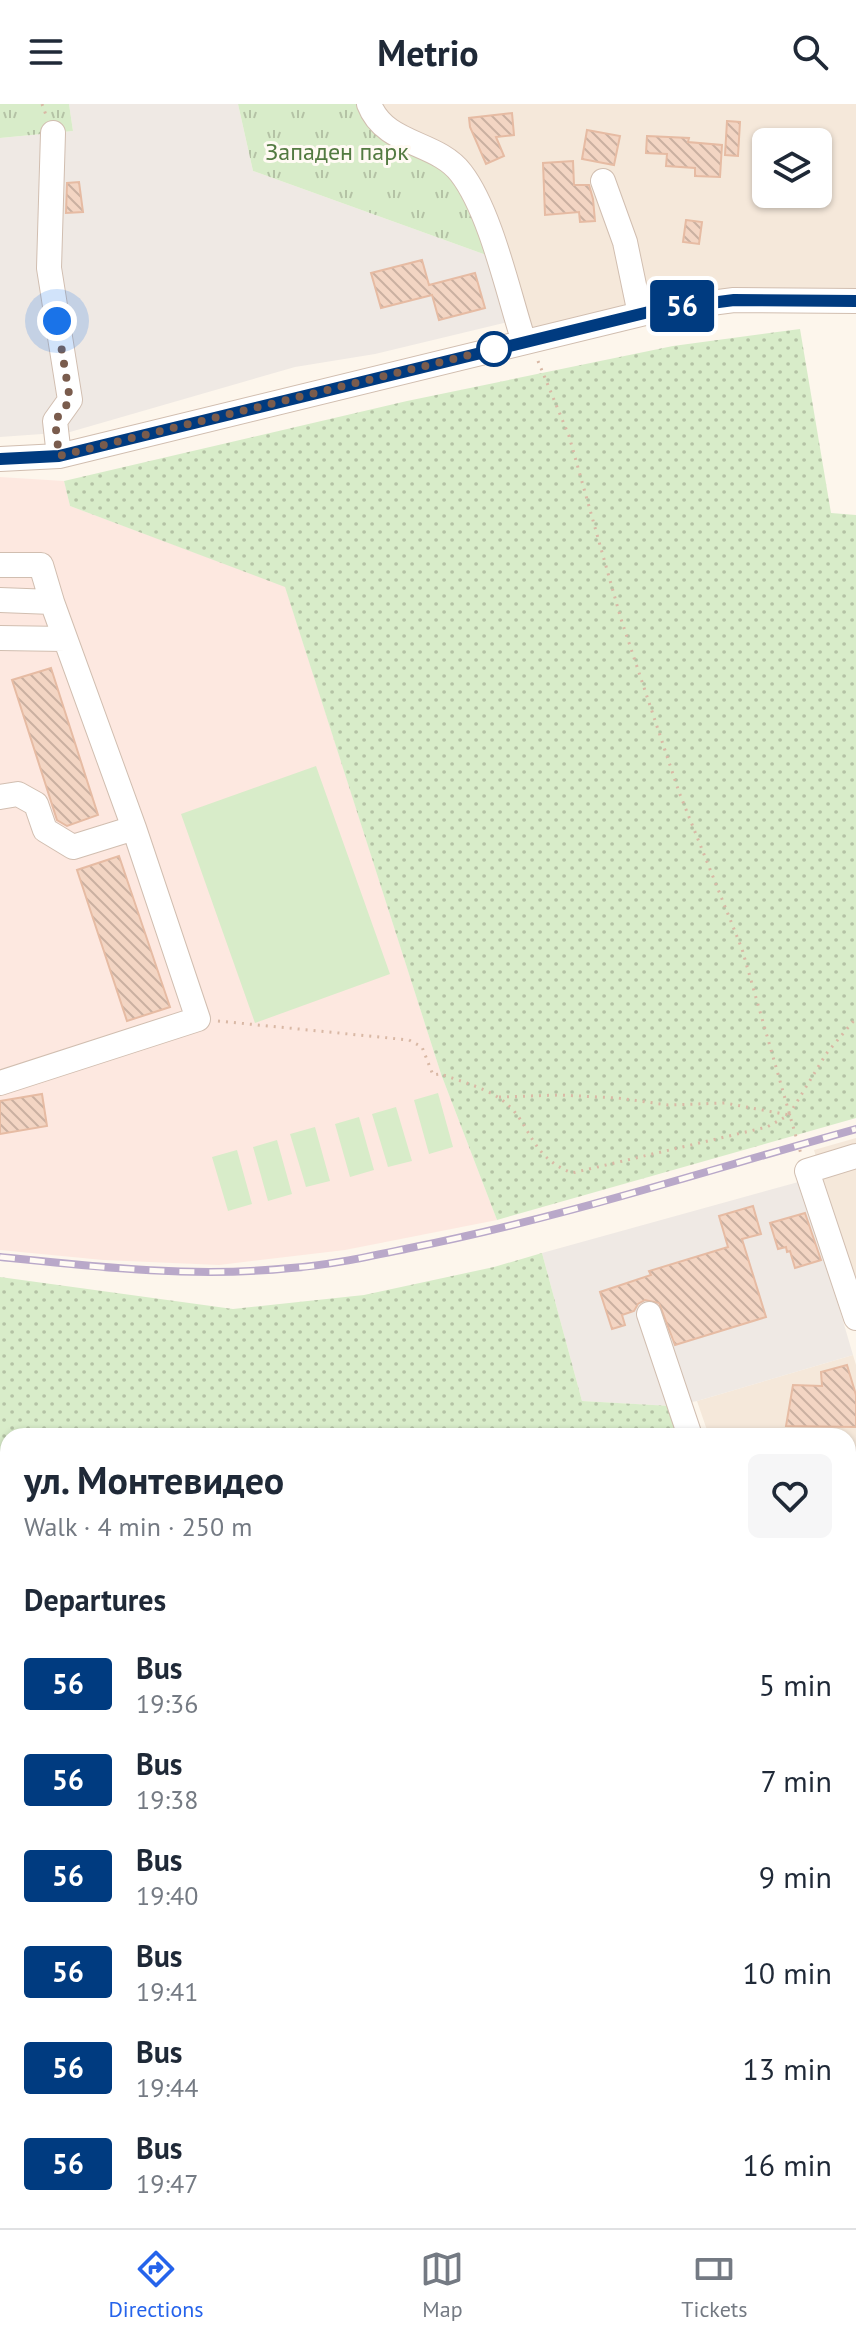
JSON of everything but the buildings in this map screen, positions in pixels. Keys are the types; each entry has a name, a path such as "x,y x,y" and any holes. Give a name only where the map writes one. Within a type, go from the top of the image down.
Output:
{"street":[{"path":"369,104 388,131 453,165 462,174 482,209 524,342"},
{"path":"53,133 49,268 70,400 55,421 59,456"},
{"path":"603,181 625,242 640,314"},
{"path":"0,459 59,456 640,314 734,300 856,301"},
{"path":"0,565 41,565 198,1019 0,1083"},
{"path":"0,600 52,602"},
{"path":"0,638 65,639"},
{"path":"0,797 18,794 36,804 45,830 73,847 134,828"},
{"path":"856,1156 807,1171 856,1318"},
{"path":"649,1314 687,1428"}],"path":[{"path":"524,342 537,359 569,436 621,619 679,792 742,949 798,1145"},
{"path":"198,1019 409,1040 422,1047 433,1075 441,1074 499,1097 516,1113 533,1145 548,1160 572,1173 767,1127 789,1115 826,1054 856,1018"},
{"path":"499,1097 559,1095 618,1098 668,1105 725,1103 789,1115"}],"shaded area":[{"path":"69,104 238,104 253,171 489,256 512,321 375,354 295,367 70,432 0,437 0,138 73,131"},
{"path":"364,104 856,104 856,301 807,298 524,342 473,209"},
{"path":"0,477 64,481 70,506 285,586 441,1074 497,1220 345,1250 219,1265 103,1260 0,1250"},
{"path":"856,1138 856,1289 814,1150"},
{"path":"802,1181 853,1355 671,1406 582,1401 542,1253"},
{"path":"853,1355 856,1365 856,1428 706,1428 697,1401"}],"green space":[{"path":"0,104 69,104 73,131 0,138"},
{"name":"Западен парк","path":"238,104 364,104 452,171 489,256 253,171"},
{"path":"800,329 831,513 856,515 856,1118 497,1220 441,1074 285,587 70,506 64,481 407,401 673,346"},
{"path":"316,766 390,974 255,1023 181,814"},
{"path":"438,1093 453,1147 429,1154 414,1100"},
{"path":"396,1107 412,1161 388,1167 372,1114"},
{"path":"359,1117 374,1170 350,1177 335,1124"},
{"path":"315,1127 330,1181 306,1187 290,1134"},
{"path":"277,1140 292,1194 268,1201 253,1147"},
{"path":"237,1150 252,1204 228,1211 212,1157"},
{"path":"542,1253 582,1401 671,1406 679,1428 0,1428 0,1277 233,1309 364,1295 494,1267"}],"railway":[{"path":"0,1257 182,1272 255,1271 321,1265 523,1223 856,1129"}],"bus line":[{"name":"56","path":"0,459 59,456 657,310 734,300 807,298 856,301"}],"route":[{"path":"57,321 70,400 55,421 59,456 494,349"}]}
